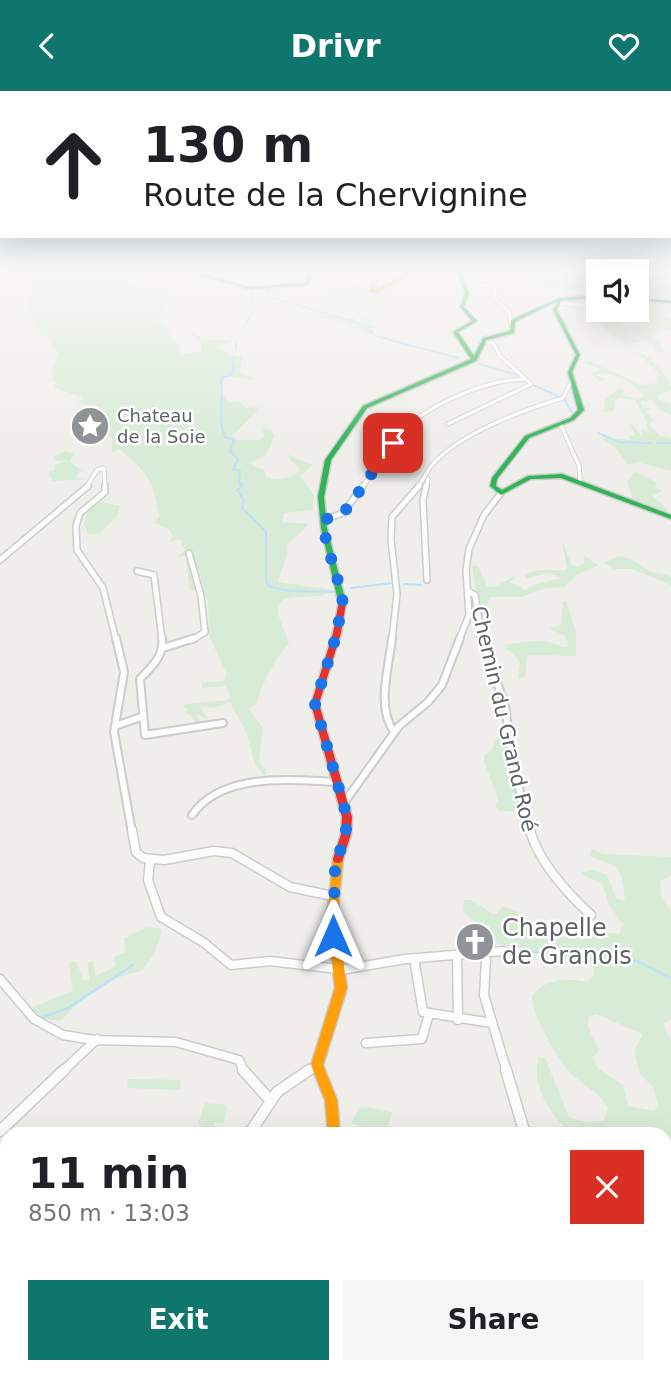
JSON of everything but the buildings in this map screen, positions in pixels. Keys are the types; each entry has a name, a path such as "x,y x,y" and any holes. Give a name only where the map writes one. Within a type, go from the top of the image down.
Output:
{"street":[{"path":"461,329 455,332 474,359"},
{"path":"253,1127 270,1100 317,1065 340,997 340,969 332,932 337,862 346,830 344,803 315,701 337,633 343,597 326,542 321,497 328,459 360,411 375,401 409,390 431,376 474,359 482,342 512,332 512,329"},
{"path":"500,493 493,486 493,481 525,439 538,431 576,417 582,409 570,368 578,356 564,329"},
{"path":"448,424 530,385 500,356 493,344 482,342"},
{"path":"324,520 343,513 393,443 411,423 472,389 498,380 526,379"},
{"path":"394,732 388,724 384,706 397,594 391,540 393,517 432,465 454,446 526,409 563,398 572,380"},
{"path":"560,423 579,466 580,480"},
{"path":"0,560 15,544 86,489 96,477 97,470 104,468 105,492 80,513 76,542 77,550 103,588 124,672 122,698 115,726 119,769 133,843 139,857 150,862 229,851 289,887 333,895"},
{"path":"427,474 423,500 427,580"},
{"path":"500,493 535,475 554,475 580,480 646,510 671,517"},
{"path":"344,803 394,732 442,685 468,618 469,551 483,517 499,499 500,493"},
{"path":"163,648 191,641 205,632 201,596 189,553"},
{"path":"137,572 150,572 154,576 163,648 159,658 140,679 141,717 145,735 223,723"},
{"name":"Chemin du Grand Roé","path":"468,591 475,595 482,642 505,705 512,761 534,842 574,900 590,915"},
{"path":"115,726 141,717"},
{"path":"192,815 205,797 221,790 284,780 337,782"},
{"path":"150,862 148,880 161,917 203,942 231,965 270,961 302,967 340,969 414,958 503,951"},
{"path":"481,951 486,960 484,995 523,1127"},
{"path":"457,954 458,1020"},
{"path":"414,958 420,1009 429,1014 458,1020 492,1023"},
{"path":"0,979 16,993 34,1020 47,1029 66,1037 177,1042 216,1057 239,1060 246,1076 270,1100"},
{"path":"366,1043 422,1039 429,1014"},
{"path":"4,1127 97,1039"},
{"path":"317,1065 331,1100 333,1127"}],"green space":[{"path":"38,329 170,329 172,330 166,333 180,345 181,354 201,352 201,343 186,329 205,340 232,340 217,347 232,356 243,356 240,373 258,380 225,376 221,391 229,402 239,401 246,408 261,407 232,436 237,440 260,440 264,436 263,428 272,430 275,435 266,455 251,462 253,466 264,470 266,477 289,477 300,470 286,454 313,465 300,476 314,495 313,510 284,513 282,522 309,524 286,546 287,555 278,582 333,590 321,596 288,598 281,601 277,611 289,644 270,672 257,703 249,709 263,728 259,761 267,772 265,777 255,764 246,732 230,702 214,708 200,706 208,719 196,714 202,723 197,725 191,715 185,712 188,710 183,707 186,704 229,700 230,694 225,686 202,688 202,683 225,680 227,674 209,636 208,600 202,588 201,576 197,576 196,591 190,591 186,560 190,555 178,557 185,550 180,539 169,542 173,537 170,530 154,522 159,517 155,494 148,478 120,449 112,453 112,437 99,438 102,434 99,431 101,426 91,427 100,421 86,404 77,403 84,398 56,388 54,384 58,382 51,380 54,372 51,373 58,352 45,336 40,335 42,332"},
{"path":"355,329 373,329 377,336"},
{"path":"605,329 671,329 655,329 656,333 649,337 660,343 665,352 657,352 653,349 654,345 621,329 642,342 629,342 634,348"},
{"path":"637,352 653,362 670,385 671,390 658,395 658,400 671,403 671,415 660,410 652,400 640,401 642,408 653,409 645,411 653,419 649,425 660,436 671,438 671,471 637,462 628,465 615,447 599,437 630,440 628,435 635,436 630,422 643,437 642,430 649,433 645,418 635,400 619,398 615,401 614,411 604,412 605,399 620,388 624,391 623,395 637,399 645,396 628,381 607,373 596,374 605,380 599,381 590,373 603,370 581,362 589,361 641,385 657,383 656,377 660,375"},
{"path":"66,451 74,453 70,462 88,474 80,470 76,478 93,479 53,481 49,474 55,469 54,465 68,460 56,461 52,457"},
{"path":"635,472 657,483 655,486 662,491 652,496 669,510 661,512 629,500 632,496 627,481"},
{"path":"96,501 120,506 118,515 100,533 88,534 84,525 88,510"},
{"path":"562,540 571,564 576,567 584,564 584,556 599,565 576,575 565,587 546,588 522,597 490,597 481,620 472,566 478,566 487,586 495,587 517,575 510,582 525,590 533,585 562,578 549,573 527,578 524,575 537,570 567,570"},
{"path":"619,556 652,572 671,577 671,585 632,569 614,569 604,563"},
{"path":"563,601 566,601 576,632 576,656 530,655 527,657 525,677 518,679 520,663 513,653 503,646 538,641 569,647 565,636 548,628 561,625"},
{"path":"499,733 507,736 506,762 517,802 516,811 500,811 495,806 499,801 484,761 484,755 492,750"},
{"path":"591,849 603,854 671,857 671,876 660,881 661,894 671,912 671,1020 664,1022 671,1040 671,1127 565,1127 557,1119 540,1089 537,1078 539,1057 545,1058 569,1117 585,1122 604,1121 608,1108 598,1095 562,1063 542,1027 532,996 543,986 557,981 587,982 594,975 594,969 581,958 567,959 496,943 463,911 464,900 471,900 494,915 503,907 518,911 518,921 524,927 539,935 556,937 581,933 580,916 583,913 598,931 619,934 623,924 609,905 603,885 580,873 594,870 607,875 616,898 623,901 625,897 618,869 590,855","holes":["596,1014 643,1034 634,1051 640,1074 653,1087 658,1104 654,1111 628,1106 623,1085 599,1069 592,1058 599,1050 588,1027 589,1017"]},
{"path":"148,927 162,929 155,951 142,971 98,988 62,1020 45,1018 31,1008 73,991 69,965 72,961 77,962 83,981 89,980 88,963 93,961 96,976 116,966 114,957 126,952 124,938"},
{"path":"128,1079 181,1080 180,1090 127,1088"},
{"path":"205,1103 227,1105 224,1123 215,1122 215,1127 201,1127 198,1124"},
{"path":"361,1106 392,1112 388,1127 364,1127 351,1123"}],"waterway":[{"path":"366,329 376,336"},
{"path":"379,337 458,358"},
{"path":"236,343 236,350"},
{"path":"234,357 231,359 234,366 231,375 221,378 221,423 225,437 234,440 230,451 238,459 233,469 240,471 239,483 243,485 237,490 244,500 242,508 266,532 266,581 269,586 289,591 335,592"},
{"path":"479,364 518,375"},
{"path":"533,385 560,397"},
{"path":"565,400 573,414"},
{"path":"598,433 619,442 650,443"},
{"path":"657,443 671,443"},
{"path":"351,588 392,583"},
{"path":"404,584 421,585"},
{"path":"524,952 617,956 639,962 671,978"},
{"path":"41,1018 68,1008 133,965"}],"traffic: fast":[{"path":"461,329 455,332 474,360"},
{"path":"474,360 485,339 512,332 512,329"},
{"path":"565,329 578,355 570,372 581,410 572,419 527,437 494,479 493,486 501,493 530,477 562,476 671,517"},
{"path":"342,603 324,528 321,497 328,460 365,407 474,360"}],"traffic: slow":[{"path":"333,1127 331,1100 317,1065 341,988 332,919 338,859"}],"traffic: jam":[{"path":"338,859 346,834 347,817 315,704 337,633 342,603"}],"place":[{"name":"Chateau de la Soie","path":"90,426"},
{"name":"Chapelle de Granois","path":"475,942"}],"route":[{"path":"333,936 335,869 347,817 315,701 338,629 343,591 326,542 324,520 343,513 393,443"}]}
